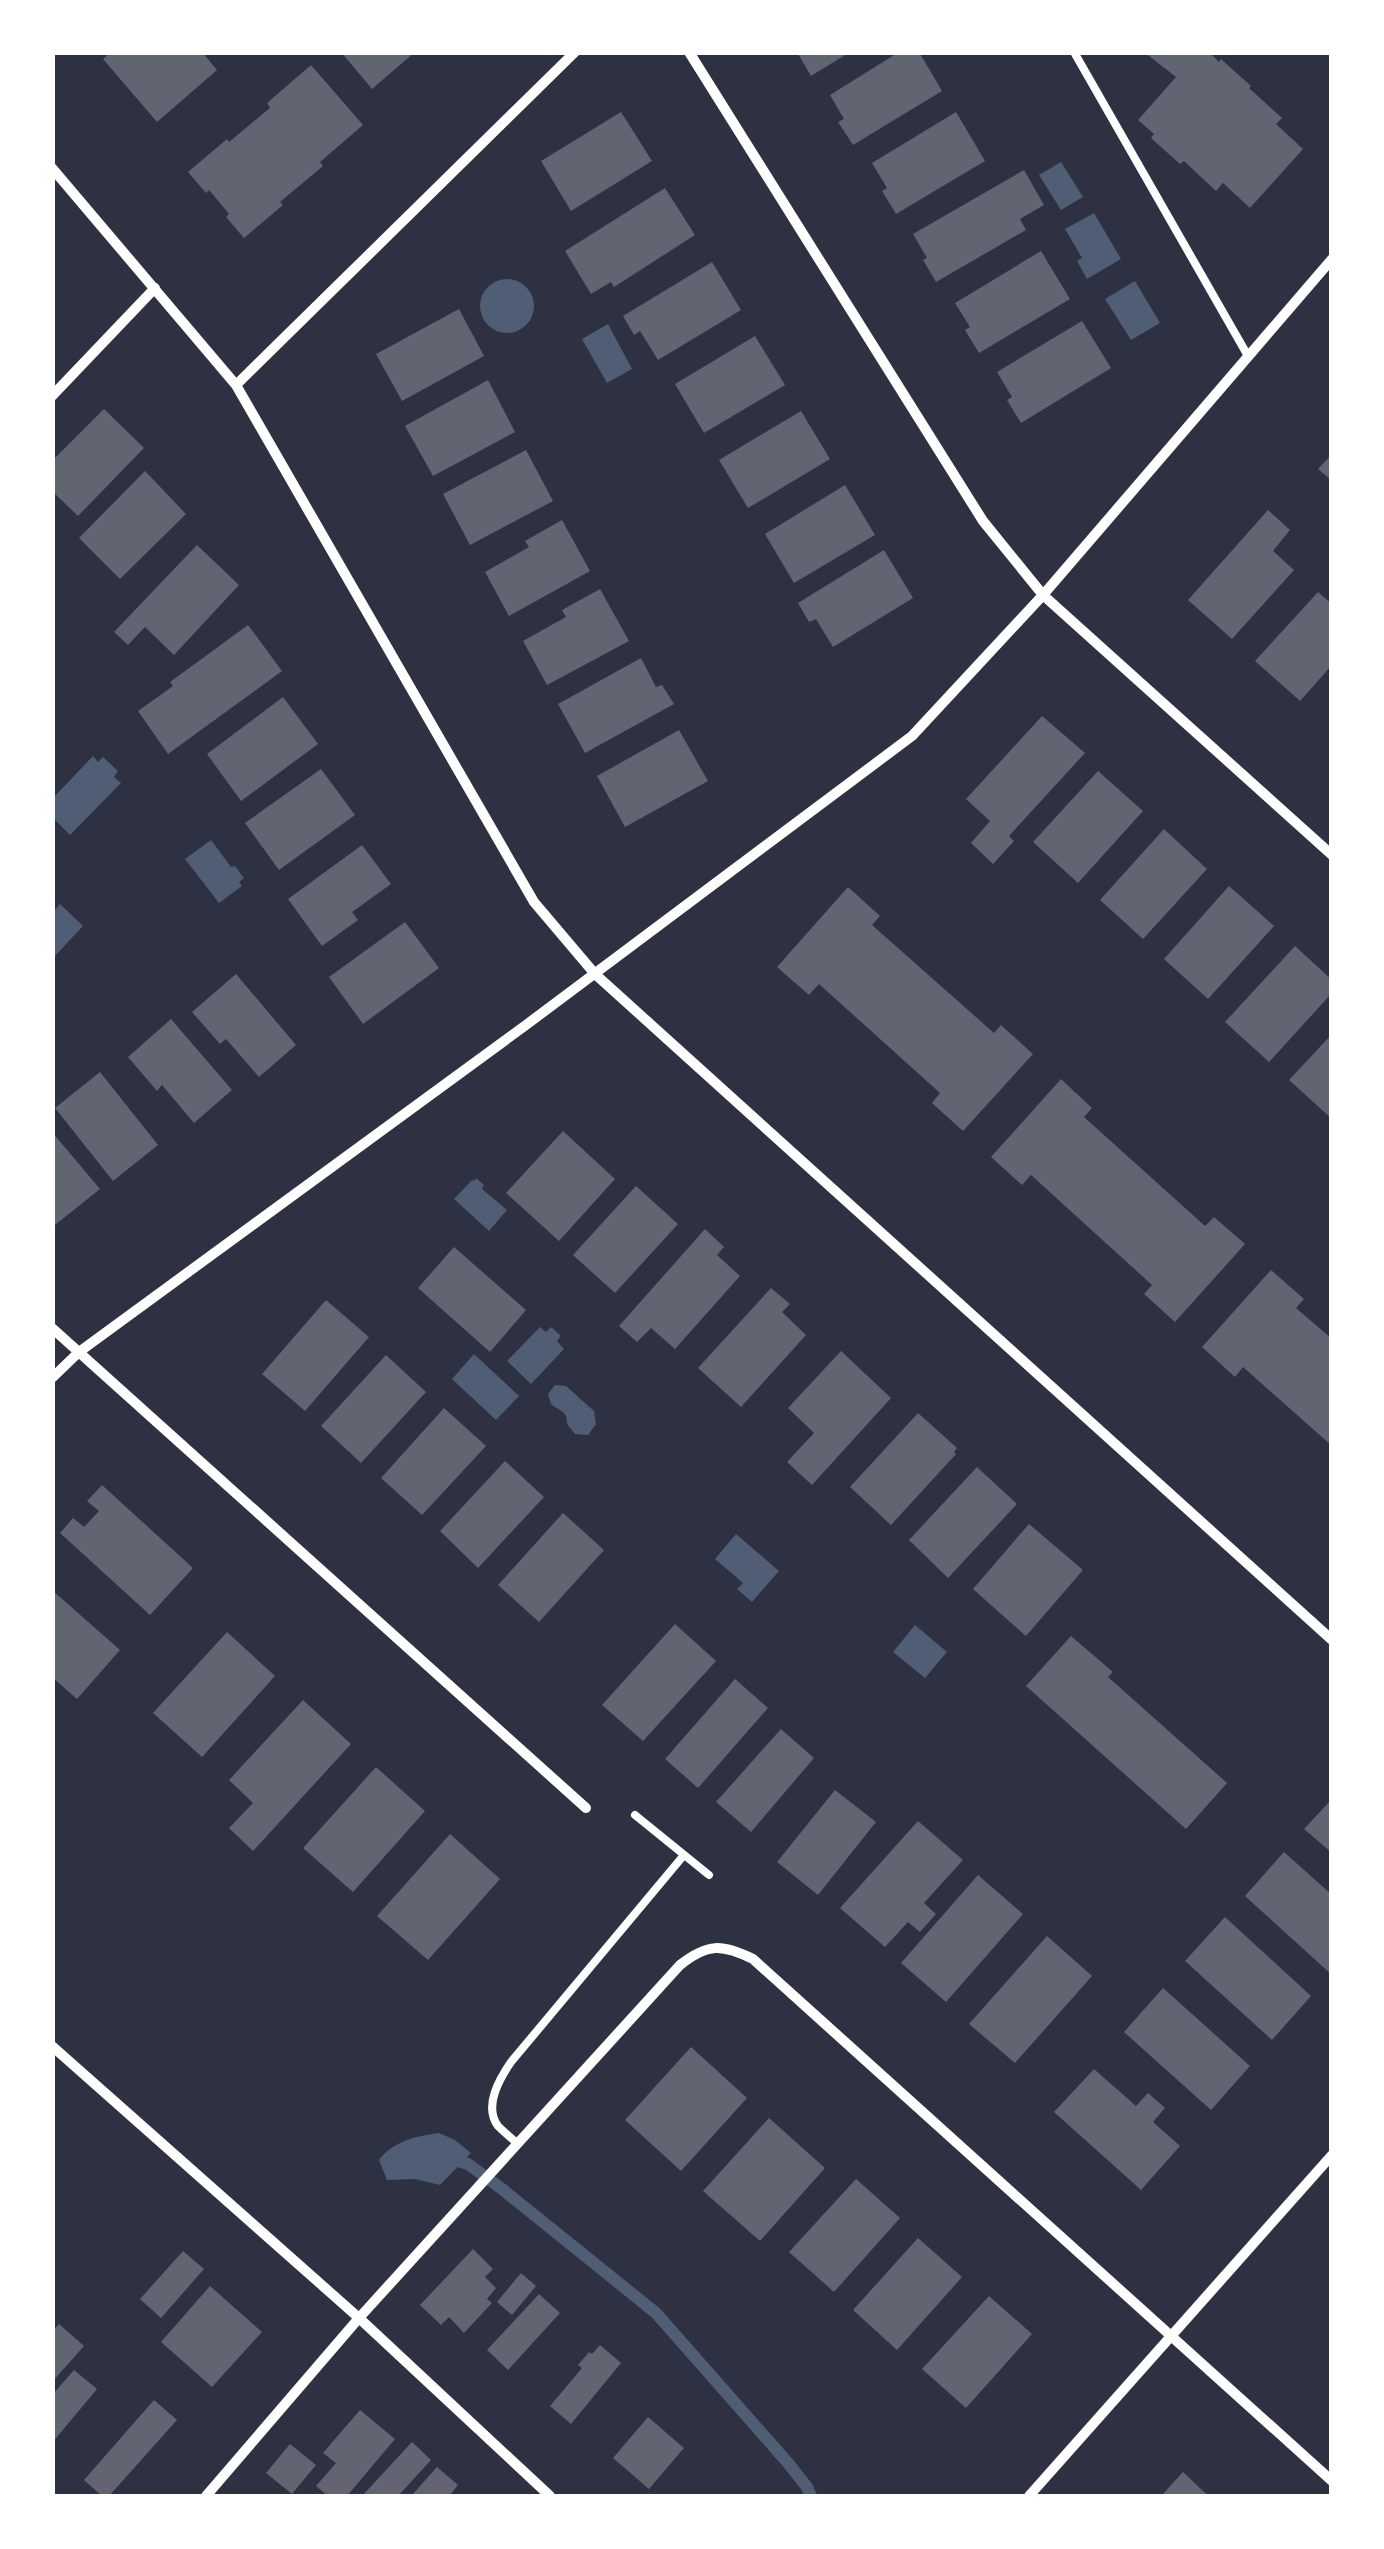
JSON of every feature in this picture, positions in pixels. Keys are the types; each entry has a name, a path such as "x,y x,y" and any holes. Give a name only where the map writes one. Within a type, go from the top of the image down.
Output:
{"street":[{"path":"236,385 575,52"},
{"path":"689,52 982,520 1043,595 1332,855"},
{"path":"52,168 236,385 534,902 595,974 1332,1640"},
{"path":"52,1378 79,1352 912,736 1043,595 1332,259"},
{"path":"52,396 155,288"},
{"path":"52,1328 586,1808"},
{"path":"206,2496 358,2318 680,1964 712,1947 733,1950 752,1960 1332,2481"},
{"path":"52,2046 358,2318 550,2496"},
{"path":"1029,2496 1332,2155"}],"lane":[{"path":"1074,52 1248,356"},
{"path":"634,1815 709,1874"},
{"path":"518,2143 498,2126 494,2117 496,2088 502,2076 684,1855"}],"water":[{"path":"1061,162 1083,197 1061,210 1039,175"},
{"path":"1094,213 1121,259 1087,279 1077,261 1082,258 1065,229"},
{"path":"507,279 526,287 534,306 526,325 507,333 488,325 480,306 488,287"},
{"path":"1135,281 1160,323 1131,340 1105,299"},
{"path":"608,324 632,369 607,383 582,339"},
{"path":"93,756 98,762 103,757 118,771 114,777 121,783 70,835 53,818 53,798"},
{"path":"211,840 244,878 239,882 242,886 219,903 185,859"},
{"path":"60,904 83,926 53,958 53,912"},
{"path":"476,1178 484,1185 482,1189 507,1210 489,1231 454,1199"},
{"path":"540,1327 546,1332 551,1327 561,1336 557,1341 564,1349 531,1384 507,1361"},
{"path":"474,1354 519,1396 496,1420 452,1379"},
{"path":"555,1385 566,1386 594,1411 596,1424 588,1435 575,1434 564,1414 551,1404 548,1394"},
{"path":"736,1534 779,1571 752,1602 737,1589 743,1583 715,1559"},
{"path":"915,1625 947,1652 925,1678 893,1652"},
{"path":"439,2133 471,2153 440,2185 415,2179 387,2180 379,2160 391,2148 406,2140"}],"building":[{"path":"111,52 202,52 217,70 157,122 103,59"},
{"path":"341,52 415,52 372,89"},
{"path":"797,52 850,52 811,76"},
{"path":"899,52 919,52 942,91 853,145 838,122 844,119 830,95"},
{"path":"1144,52 1209,52 1282,118 1276,124 1303,149 1250,208 1223,183 1216,191 1184,161 1180,164 1151,138 1154,134 1138,120 1176,77"},
{"path":"311,65 363,125 244,238 209,190 206,193 188,172 270,108 267,103"},
{"path":"621,112 652,161 571,211 541,161"},
{"path":"956,112 985,161 896,214 872,163"},
{"path":"1024,170 1044,205 1020,219 1026,230 936,282 913,234"},
{"path":"665,188 695,235 614,287 611,282 591,294 565,251"},
{"path":"1041,251 1070,299 979,353 965,330 970,327 955,303"},
{"path":"712,262 741,310 658,360 640,331 634,335 623,316"},
{"path":"459,309 484,356 402,401 376,354"},
{"path":"1082,321 1111,368 1021,423 997,372"},
{"path":"755,336 785,385 704,433 675,384"},
{"path":"488,380 515,432 433,476 405,426"},
{"path":"104,409 144,448 78,516 52,491 52,461"},
{"path":"801,411 830,459 748,508 719,460"},
{"path":"526,450 553,501 470,545 443,494"},
{"path":"1332,454 1332,481 1318,469"},
{"path":"145,471 186,514 120,579 79,538"},
{"path":"845,485 875,535 794,583 765,534"},
{"path":"1268,510 1290,530 1273,551 1294,570 1232,639 1188,600"},
{"path":"562,520 590,571 509,616 485,572 529,547 525,541"},
{"path":"197,545 239,585 174,655 145,627 128,645 114,632"},
{"path":"884,550 913,598 833,647 816,619 809,622 798,603"},
{"path":"600,589 629,641 547,685 523,641 566,617 562,610"},
{"path":"1318,592 1332,604 1332,665 1300,701 1255,661"},
{"path":"248,625 282,671 168,754 138,711 173,686 170,682"},
{"path":"641,658 656,687 662,685 674,704 585,753 558,704"},
{"path":"283,697 318,744 241,801 207,754"},
{"path":"1042,716 1085,753 1009,836 1014,841 993,864 971,843 990,821 966,799"},
{"path":"679,730 708,781 625,827 597,776"},
{"path":"321,769 355,815 279,870 245,823"},
{"path":"1098,771 1143,811 1078,883 1033,842"},
{"path":"1164,829 1207,869 1143,939 1100,900"},
{"path":"362,845 391,884 352,912 358,920 322,946 288,899"},
{"path":"1229,886 1274,926 1208,999 1164,959"},
{"path":"848,887 880,916 872,925 994,1033 1001,1025 1033,1054 963,1131 932,1103 940,1093 819,984 809,995 777,967"},
{"path":"405,922 439,968 363,1024 329,977"},
{"path":"1295,946 1332,980 1332,993 1269,1062 1225,1022"},
{"path":"236,974 296,1045 259,1077 226,1039 220,1044 192,1012"},
{"path":"171,1019 232,1090 194,1123 162,1085 157,1091 128,1057"},
{"path":"1332,1034 1332,1119 1289,1080"},
{"path":"100,1072 158,1145 113,1181 55,1108"},
{"path":"1061,1079 1092,1108 1084,1117 1205,1226 1214,1217 1245,1244 1175,1322 1144,1294 1152,1285 1031,1175 1022,1185 991,1157"},
{"path":"563,1131 615,1179 559,1241 506,1193"},
{"path":"52,1132 100,1189 55,1225 52,1222"},
{"path":"636,1186 678,1224 615,1293 573,1255"},
{"path":"705,1229 724,1247 717,1255 740,1276 675,1349 651,1328 637,1342 619,1326"},
{"path":"454,1247 526,1310 490,1352 418,1288"},
{"path":"1271,1270 1304,1299 1296,1308 1332,1339 1332,1446 1243,1367 1235,1377 1202,1347"},
{"path":"771,1288 790,1304 782,1312 806,1335 741,1407 698,1368"},
{"path":"326,1300 369,1337 305,1411 262,1374"},
{"path":"841,1351 891,1398 812,1485 787,1462 814,1433 788,1408"},
{"path":"386,1355 426,1392 361,1463 321,1426"},
{"path":"444,1408 486,1446 422,1515 381,1478"},
{"path":"918,1413 957,1448 956,1454 891,1525 850,1487"},
{"path":"505,1461 544,1497 478,1568 440,1531"},
{"path":"977,1467 1017,1504 948,1578 909,1540"},
{"path":"102,1485 193,1568 150,1615 60,1533 73,1518 84,1527 99,1511 87,1501"},
{"path":"563,1513 604,1550 539,1622 498,1585"},
{"path":"1029,1524 1083,1570 1026,1636 973,1589"},
{"path":"52,1590 120,1650 77,1699 52,1677"},
{"path":"675,1624 716,1661 643,1741 602,1705"},
{"path":"227,1632 275,1676 202,1757 153,1713"},
{"path":"1071,1636 1113,1672 1108,1677 1227,1783 1186,1829 1026,1686"},
{"path":"735,1679 768,1708 698,1788 665,1759"},
{"path":"303,1700 351,1744 253,1851 229,1828 253,1803 229,1780"},
{"path":"781,1729 814,1758 751,1832 716,1802"},
{"path":"376,1767 425,1811 353,1892 303,1848"},
{"path":"835,1790 876,1822 818,1895 777,1862"},
{"path":"1332,1799 1332,1853 1304,1829"},
{"path":"918,1821 963,1860 924,1903 936,1914 920,1932 908,1922 885,1947 840,1908"},
{"path":"450,1834 500,1879 428,1960 377,1916"},
{"path":"1284,1852 1332,1895 1332,1975 1245,1896"},
{"path":"978,1875 1023,1914 946,2002 901,1963"},
{"path":"1225,1917 1311,1996 1272,2040 1185,1961"},
{"path":"1047,1936 1092,1976 1015,2063 969,2024"},
{"path":"1163,1988 1250,2066 1211,2110 1124,2032"},
{"path":"691,2047 747,2098 681,2171 625,2120"},
{"path":"1094,2069 1136,2106 1148,2093 1165,2108 1153,2122 1180,2146 1141,2190 1054,2112"},
{"path":"769,2118 825,2168 760,2241 703,2191"},
{"path":"856,2179 900,2218 834,2292 789,2252"},
{"path":"918,2238 962,2277 897,2350 853,2310"},
{"path":"473,2249 493,2269 485,2277 496,2288 487,2299 492,2303 464,2333 449,2317 441,2325 420,2305"},
{"path":"183,2251 204,2269 161,2318 140,2299"},
{"path":"521,2273 536,2286 512,2315 497,2302"},
{"path":"210,2286 262,2332 212,2387 161,2342"},
{"path":"539,2294 560,2313 508,2370 487,2350"},
{"path":"989,2296 1032,2334 966,2408 922,2369"},
{"path":"59,2324 84,2346 52,2382 52,2332"},
{"path":"600,2345 621,2363 571,2424 550,2406 582,2368 578,2365"},
{"path":"74,2370 97,2389 52,2443 52,2395"},
{"path":"154,2400 177,2420 109,2496 102,2496 84,2480"},
{"path":"360,2410 395,2439 347,2496 328,2496 316,2486 336,2463 323,2453"},
{"path":"648,2417 684,2448 649,2489 613,2458"},
{"path":"412,2442 431,2460 398,2496 362,2496"},
{"path":"290,2444 316,2465 292,2494 266,2473"},
{"path":"437,2467 458,2485 449,2496 411,2496"},
{"path":"1183,2472 1203,2491 1209,2496 1161,2496"}],"waterway":[{"path":"447,2158 468,2164 502,2189 656,2313 788,2463 811,2496"}]}
